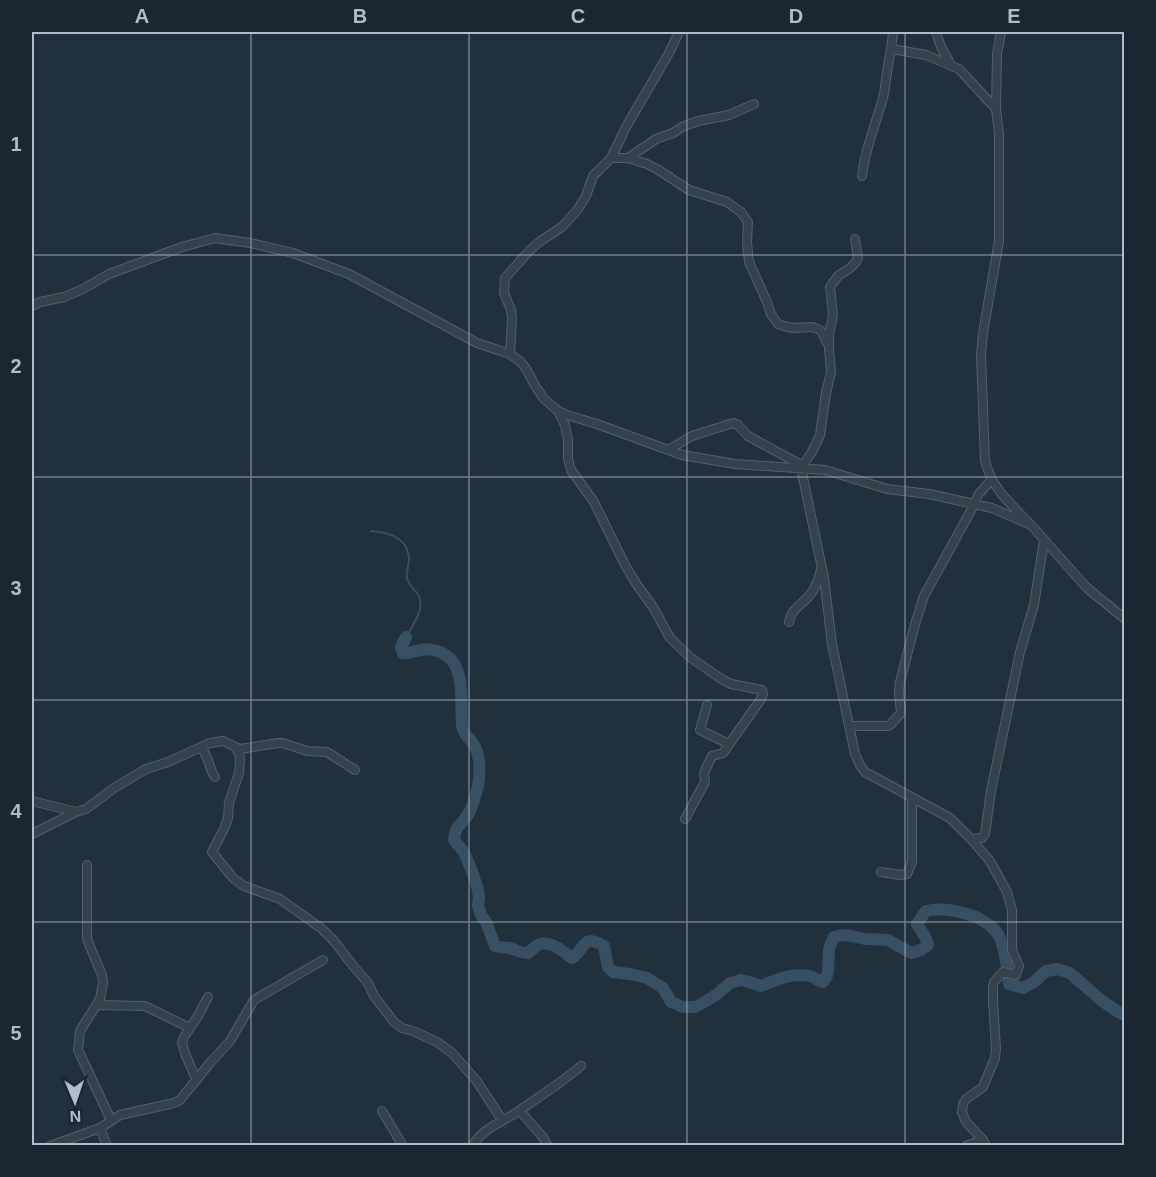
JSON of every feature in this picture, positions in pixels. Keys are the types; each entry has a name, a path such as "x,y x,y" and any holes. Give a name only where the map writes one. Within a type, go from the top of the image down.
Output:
{"street":[{"path":"510,354 512,319 504,293 506,278 530,250 567,222 586,196 593,176 611,158 679,32"},
{"path":"862,176 864,160 883,96 893,32"},
{"path":"936,32 941,47 952,66"},
{"path":"1001,32 996,109 999,134 999,241 981,356 985,460 992,480 1001,494 1087,588 1125,618"},
{"path":"892,49 926,55 959,69 996,109"},
{"path":"628,159 656,139 682,127 698,121 729,115 754,104"},
{"path":"611,158 640,161 689,190 727,202 741,212 748,222 747,242 750,262 771,314 778,324 784,326 818,328 829,346"},
{"path":"32,306 64,297 109,274 182,247 215,238 250,243 293,253 349,274 432,321 477,343 510,354 521,362 544,399 558,411 682,455 735,464 825,470 887,489 929,494 992,508 1031,525"},
{"path":"855,239 858,258 854,266 838,276 830,287 833,315 829,335 831,372 820,435 802,467 825,586 832,644 855,754 860,765 865,772 950,818 990,861 1007,892 1012,910 1012,950 1019,966 1016,975 1003,972 994,982 996,1048 994,1058 984,1087 966,1099 962,1112 966,1122 985,1143"},
{"path":"558,411 568,440 568,459 571,470 594,502 624,563 670,638 690,658 723,680 731,684 762,690 761,699 722,754 712,756 704,773 705,782 685,819"},
{"path":"668,450 692,436 733,423 748,436 802,467"},
{"path":"849,726 887,726 900,715 900,682 921,603 978,494 992,480"},
{"path":"971,839 982,838 985,834 991,791 1020,652 1034,605 1044,540"},
{"path":"789,622 793,610 814,589 821,568"},
{"path":"707,705 700,730 729,744"},
{"path":"32,834 86,809 146,768 168,762 220,740 240,749 283,743 306,751 327,752 355,770"},
{"path":"200,747 215,777"},
{"path":"235,747 239,753 239,773 229,803 226,824 212,852 233,878 244,886 280,898 334,941 369,983 374,996 394,1022 402,1028 437,1042 452,1053 476,1080 502,1120"},
{"path":"880,872 900,875 907,874 909,871 912,862 912,797"},
{"path":"32,801 76,812"},
{"path":"87,865 87,939 103,983 100,999 80,1031 78,1050 111,1120"},
{"path":"50,1146 100,1128 128,1112 180,1100 230,1041 254,1000 323,960"},
{"path":"196,1079 182,1043 208,997"},
{"path":"97,1005 145,1006 190,1028"},
{"path":"472,1146 482,1133 560,1084 581,1066"},
{"path":"382,1111 403,1146"},
{"path":"520,1111 548,1146"},
{"path":"100,1128 107,1146"},
{"path":"966,1146 985,1143"}],"waterway":[{"path":"371,531 396,537 405,545 408,552 408,580 420,598 420,610 406,637"},
{"path":"406,637 401,647 403,653 424,649 438,651 453,662 460,678 463,729 476,750 479,770 478,786 472,806 456,830 454,840 464,852 473,874 478,890 478,906 495,946 528,953 538,945 545,943 558,948 572,958 588,942 597,942 604,946 608,967 613,972 647,978 663,988 671,1002 683,1007 695,1007 716,995 730,983 741,980 761,986 785,977 803,975 823,982 827,975 828,956 834,937 842,935 888,940 911,953 921,950 928,945 917,924 926,911 956,911 978,918 995,930 1004,949 1009,984 1023,988 1046,971 1057,969 1070,973 1101,1000 1124,1015"}]}
